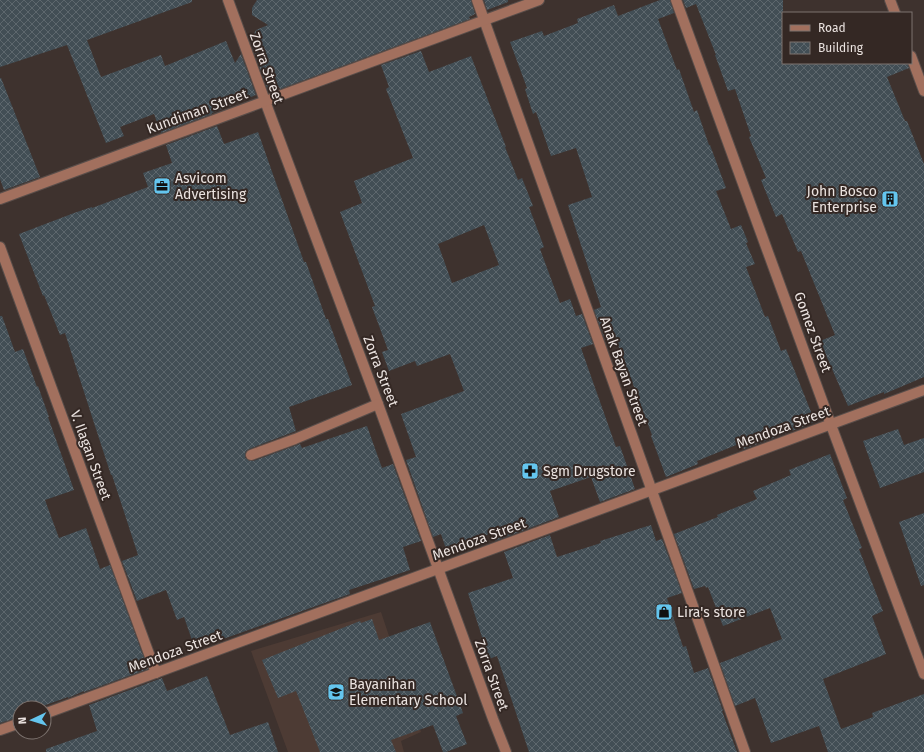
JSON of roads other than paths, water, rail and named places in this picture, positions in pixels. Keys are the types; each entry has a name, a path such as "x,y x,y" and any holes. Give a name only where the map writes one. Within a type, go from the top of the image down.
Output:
{"street":[{"name":"Zorra Street","path":"228,0 264,101 378,404 506,752"},
{"name":"Anak Bayan Street","path":"477,0 745,752"},
{"name":"Kundiman Street","path":"0,199 539,0"},
{"name":"Gomez Street","path":"676,0 831,425 924,674"},
{"path":"890,0 895,12"},
{"path":"912,59 924,91"},
{"name":"V. Ilagan Street","path":"0,247 156,673"},
{"name":"Mendoza Street","path":"52,711 924,390"},
{"path":"251,455 295,439 378,404"},
{"path":"0,730 12,726"}],"place":[{"name":"Asvicom Advertising","path":"162,186"},
{"name":"John Bosco Enterprise","path":"890,199"},
{"name":"Sgm Drugstore","path":"530,471"},
{"name":"Lira's store","path":"664,612"},
{"name":"Bayanihan Elementary School","path":"336,692"}]}
